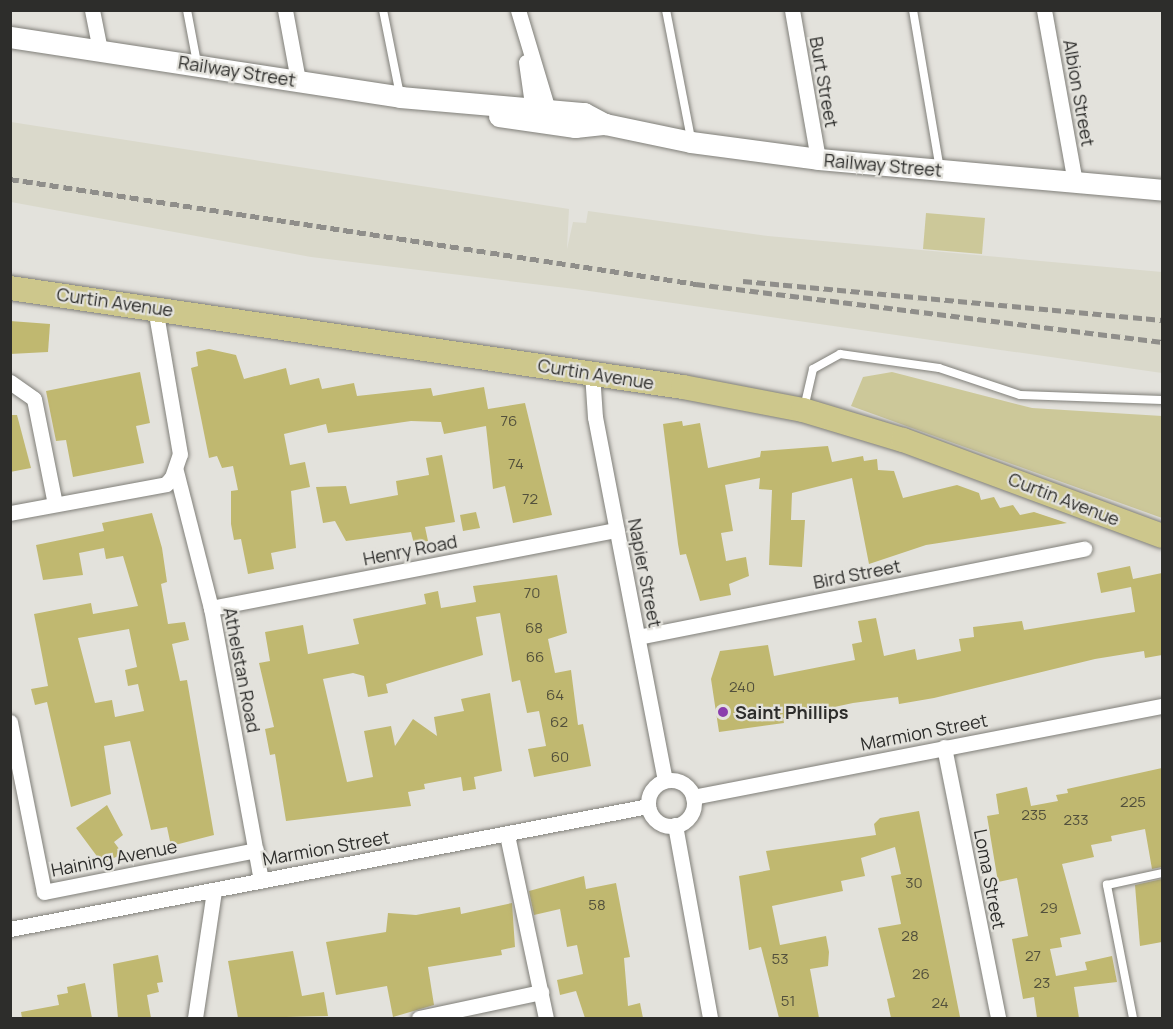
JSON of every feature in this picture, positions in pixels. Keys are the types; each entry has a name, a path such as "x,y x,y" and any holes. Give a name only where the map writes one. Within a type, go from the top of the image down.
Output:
{"main road":[{"name":"Curtin Avenue","path":"10,288 155,307 592,373 803,410 903,440 1162,536"}],"street":[{"path":"92,10 100,50"},
{"path":"285,10 298,80"},
{"path":"518,10 542,115"},
{"name":"Burt Street","path":"792,10 818,159"},
{"name":"Albion Street","path":"1044,10 1075,183"},
{"name":"Railway Street","path":"10,37 400,97 542,115 584,113 605,124 691,142 818,159 1162,190"},
{"name":"Athelstan Road","path":"155,307 180,454 176,471 211,608 261,880"},
{"name":"Napier Street","path":"592,373 617,530 666,780"},
{"path":"10,382 34,399 55,504"},
{"path":"10,513 166,484 176,471"},
{"name":"Henry Road","path":"211,608 617,530"},
{"name":"Bird Street","path":"638,637 1084,549"},
{"name":"Marmion Street","path":"693,797 1162,706"},
{"name":"Haining Avenue","path":"10,722 44,892 256,850"},
{"name":"Loma Street","path":"944,747 998,1018"},
{"path":"666,780 684,784 693,797 691,814 675,825 655,819 648,806 654,787 666,780"},
{"name":"Marmion Street","path":"10,929 648,806"},
{"path":"675,825 710,1018"},
{"path":"507,835 546,1018"},
{"path":"195,1018 214,891"},
{"path":"428,1018 541,992"}],"lane":[{"path":"187,10 197,65"},
{"path":"383,10 400,97"},
{"path":"666,10 691,142"},
{"path":"913,10 940,170"},
{"path":"803,410 813,369 840,354 939,368 1020,395 1162,400"},
{"path":"1133,1018 1107,885 1162,873"}],"shaded area":[{"path":"11,122 569,209 567,249 573,222 586,223 588,211 768,236 1162,272 1162,373 575,289 311,257 11,202"},
{"path":"926,213 985,218 982,254 923,249"},
{"path":"892,372 1032,408 1162,416 1162,518 851,406 863,377"}],"building":[{"path":"10,321 50,324 48,352 10,354"},
{"path":"209,349 236,355 244,379 286,368 290,385 319,378 322,389 354,383 357,396 431,388 433,396 484,387 488,409 525,403 552,515 513,523 505,486 493,489 486,426 444,434 441,422 411,421 328,433 326,424 284,434 290,465 305,462 310,487 291,491 296,548 271,553 274,569 248,574 241,539 234,540 231,524 231,491 238,490 233,466 222,468 217,456 209,458 191,368 198,366 196,352"},
{"path":"140,372 150,423 136,426 144,463 73,477 66,440 56,441 46,391"},
{"path":"10,415 17,415 31,468 10,472"},
{"path":"682,421 683,426 700,423 708,468 760,457 761,451 828,446 832,462 863,456 864,461 877,459 878,470 894,471 903,498 957,485 979,493 981,500 994,497 1000,508 1013,505 1020,515 1034,512 1067,523 926,545 869,564 852,478 792,493 791,520 805,520 802,567 769,565 772,490 759,489 760,478 725,485 733,531 721,533 726,561 746,557 749,576 729,584 731,595 700,601 686,554 680,555 663,424"},
{"path":"442,455 455,522 425,527 428,541 414,544 411,532 346,541 335,521 323,523 316,487 346,486 350,504 398,495 396,481 429,475 426,458"},
{"path":"476,512 480,528 463,531 460,515"},
{"path":"152,513 162,548 167,582 161,584 168,624 185,622 189,640 172,644 180,681 187,680 214,835 171,846 167,827 151,830 130,741 104,746 111,794 71,807 47,702 35,705 31,689 48,686 34,614 91,603 93,614 138,606 123,556 106,559 104,548 79,553 83,575 43,580 36,545 104,531 102,523","holes":["129,629 137,667 125,670 128,686 138,684 144,711 115,717 112,700 95,703 78,638"]},
{"path":"1130,566 1133,579 1162,573 1162,655 1145,658 1144,651 1095,659 934,698 899,704 898,697 853,703 783,718 784,723 719,732 711,679 720,651 768,645 774,676 855,660 852,644 862,642 858,621 876,618 884,656 915,649 917,660 961,651 959,639 974,637 973,627 1022,621 1024,630 1135,612 1131,587 1101,593 1097,573"},
{"path":"557,575 567,633 548,639 555,673 571,670 578,725 583,724 591,766 534,777 528,749 546,746 539,711 527,713 520,680 512,682 500,613 476,617 483,655 386,684 388,693 368,697 364,676 353,673 323,679 347,782 373,777 364,731 391,726 395,746 413,719 437,736 434,717 464,711 461,699 490,693 502,771 474,777 476,789 463,791 461,777 424,784 425,789 408,792 411,806 286,821 275,754 270,755 265,729 274,727 259,663 270,661 265,632 303,625 308,654 359,644 353,619 426,604 424,594 438,591 441,608 476,602 473,586"},
{"path":"1162,768 1162,867 1152,869 1145,829 1111,836 1112,841 1091,845 1094,857 1062,864 1081,934 1060,938 1062,947 1050,949 1056,976 1087,970 1085,962 1112,956 1117,982 1074,987 1079,1018 1037,1018 1034,997 1023,999 1012,939 1028,936 1017,878 998,882 987,816 999,814 996,794 1027,787 1031,806 1058,801 1056,795 1068,793 1067,789"},
{"path":"107,805 123,835 114,842 123,854 102,863 76,828"},
{"path":"919,811 960,1017 891,1018 887,999 895,997 878,928 901,924 891,876 901,874 895,847 861,858 865,876 841,881 843,891 772,906 780,945 826,936 829,952 828,966 810,969 819,1018 779,1018 761,947 749,950 739,876 770,870 766,851 876,835 874,824 880,818"},
{"path":"584,876 586,889 616,883 630,957 624,958 628,1006 640,1003 643,1018 585,1018 576,991 560,995 557,980 583,974 577,945 567,947 560,909 534,915 529,891"},
{"path":"1162,879 1162,942 1140,946 1135,885"},
{"path":"512,903 515,947 501,950 502,955 428,967 434,1005 393,1017 387,986 336,995 326,942 386,932 388,913 416,915 460,907 461,914"},
{"path":"293,951 302,996 324,992 328,1016 238,1018 228,961"},
{"path":"158,955 163,982 157,983 159,992 147,995 151,1018 118,1018 113,964"},
{"path":"85,983 92,1018 22,1018 21,1012 59,1005 57,995 68,993 67,987"}],"railway":[{"path":"10,179 696,284 1162,342"},
{"path":"743,281 1162,320"}],"place":[{"name":"Saint Phillips","path":"723,712"}]}
